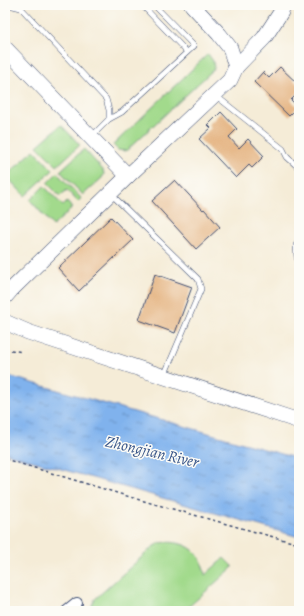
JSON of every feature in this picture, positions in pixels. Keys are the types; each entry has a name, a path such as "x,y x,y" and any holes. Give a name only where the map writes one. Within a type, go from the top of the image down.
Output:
{"street":[{"path":"192,5 230,48 236,67"},
{"path":"5,297 128,176 230,80 236,67 264,38 283,5"},
{"path":"5,48 128,176"},
{"path":"5,322 28,332 299,422"},
{"path":"67,611 77,603"}],"lane":[{"path":"9,5 21,8 106,99 110,119"},
{"path":"142,5 187,52"},
{"path":"90,138 110,119 122,112 194,46 154,5"},
{"path":"214,95 283,149 286,157 299,168"},
{"path":"110,194 198,279 201,289 164,377"},
{"path":"299,242 296,245 297,258 299,262"}],"path":[{"path":"5,349 22,352"},
{"path":"5,459 140,500 299,544"}],"green space":[{"path":"208,54 213,61 214,69 126,151 118,150 113,145"},
{"path":"61,125 80,145 57,166 37,146"},
{"path":"84,149 103,170 104,174 102,178 83,195 60,171"},
{"path":"34,150 53,170 25,196 6,176"},
{"path":"57,173 81,198 78,202 67,190 60,196 47,183"},
{"path":"44,186 63,206 67,202 72,208 53,226 30,200"},
{"path":"167,542 182,544 193,550 201,560 205,575 224,558 233,567 184,611 91,611 95,599 154,546"}],"water":[{"name":"Zhongjian River","path":"5,375 299,459 299,537 5,453"}],"building":[{"path":"280,67 299,85 299,92 291,100 298,107 289,116 254,82 263,72 269,78"},
{"path":"221,112 237,129 229,137 239,148 248,139 264,156 252,168 249,165 236,178 199,139 211,128 208,125"},
{"path":"175,180 220,227 196,249 152,201"},
{"path":"111,217 133,240 79,291 58,268"},
{"path":"155,274 192,287 175,333 139,320"}]}
